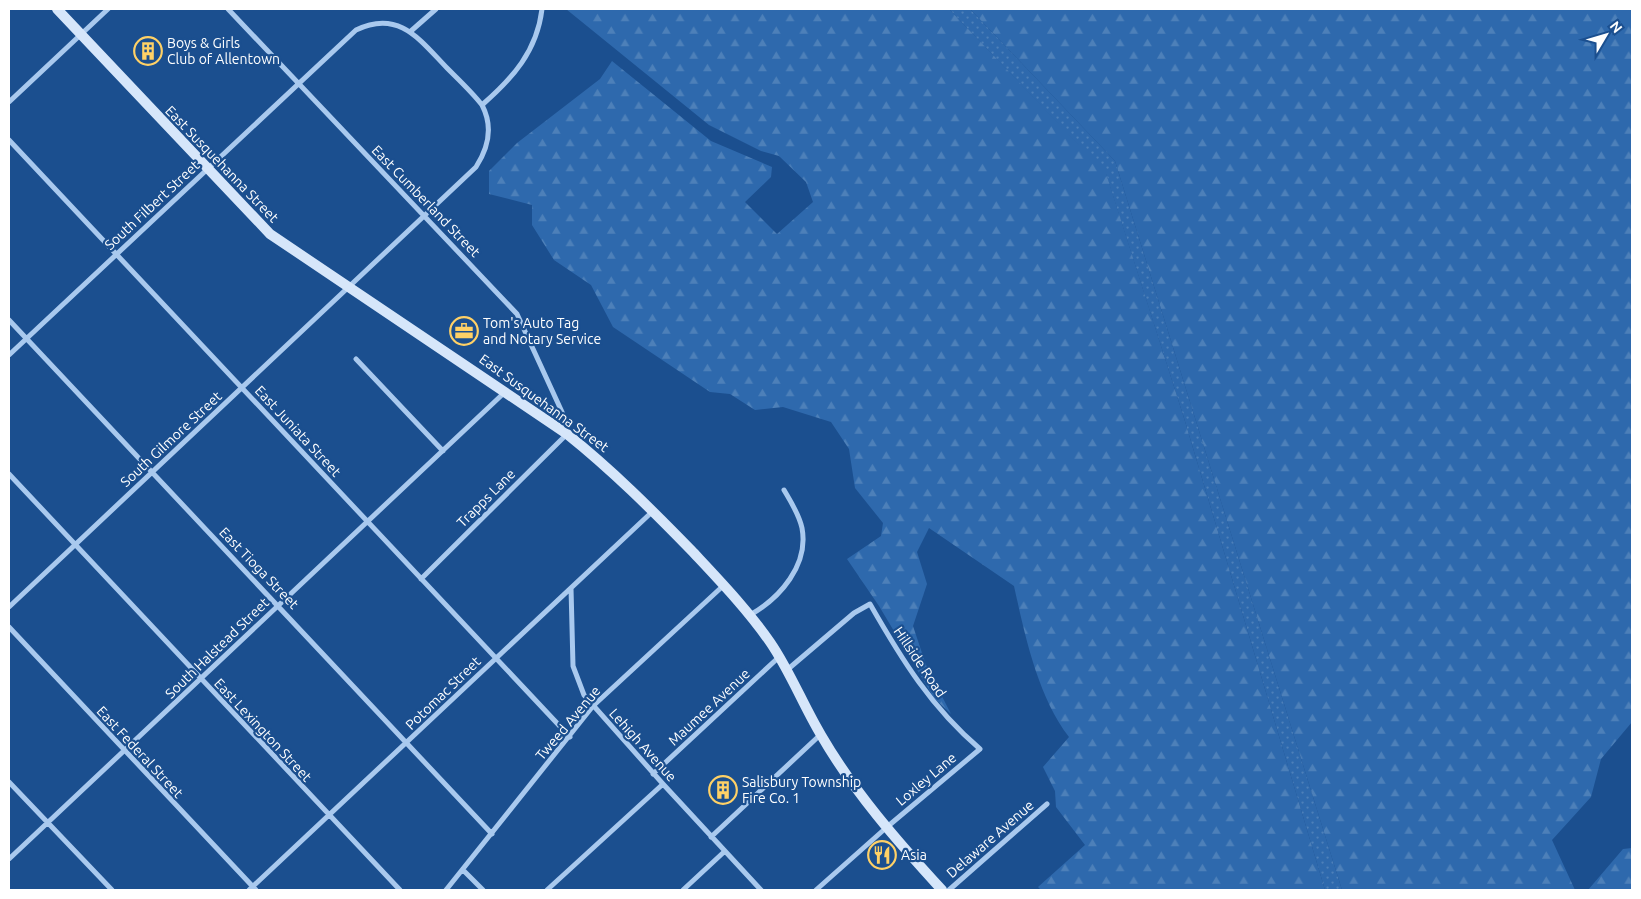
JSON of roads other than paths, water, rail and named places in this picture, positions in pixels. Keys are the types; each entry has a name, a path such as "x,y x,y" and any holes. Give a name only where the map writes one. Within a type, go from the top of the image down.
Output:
{"main road":[{"name":"East Susquehanna Street","path":"57,9 264,229 567,434 605,464 653,511 750,615 787,670 821,735 844,771 887,826 942,890"}],"street":[{"path":"9,102 108,9"},
{"name":"East Cumberland Street","path":"228,9 522,320 562,412 567,434"},
{"path":"424,217 469,174 482,158 489,128 482,105 411,31 436,9"},
{"path":"482,105 509,81 522,65 535,38 542,9"},
{"name":"South Filbert Street","path":"9,355 349,35 365,25 389,23 411,31"},
{"name":"East Juniata Street","path":"9,140 570,737"},
{"name":"South Gilmore Street","path":"9,607 424,217"},
{"name":"East Tioga Street","path":"9,320 492,834"},
{"path":"356,359 443,451"},
{"name":"South Halstead Street","path":"9,859 506,392"},
{"name":"Trapps Lane","path":"421,579 567,434"},
{"name":"East Lexington Street","path":"9,474 400,890"},
{"path":"750,615 770,603 787,584 801,553 802,527 799,517 784,490"},
{"name":"Potomac Street","path":"252,889 653,511"},
{"name":"Tweed Avenue","path":"446,890 593,706 724,585"},
{"name":"Lehigh Avenue","path":"571,588 573,666 579,686 593,706 653,774 760,890"},
{"name":"Hillside Road","path":"787,670 854,613 870,604 917,682 952,724 980,749"},
{"name":"East Federal Street","path":"9,627 252,889"},
{"name":"Maumee Avenue","path":"653,774 779,657"},
{"path":"711,836 821,735"},
{"name":"Loxley Lane","path":"816,890 887,826 980,749"},
{"path":"9,782 112,890"},
{"path":"547,890 663,784"},
{"name":"Delaware Avenue","path":"949,890 1047,804"},
{"path":"683,890 725,851"},
{"path":"462,870 483,890"}],"place":[{"name":"Boys & Girls Club of Allentown","path":"148,51"},
{"name":"Tom's Auto Tag and Notary Service","path":"464,331"},
{"name":"Salisbury Township Fire Co. 1","path":"723,790"},
{"name":"Asia","path":"882,855"}]}
